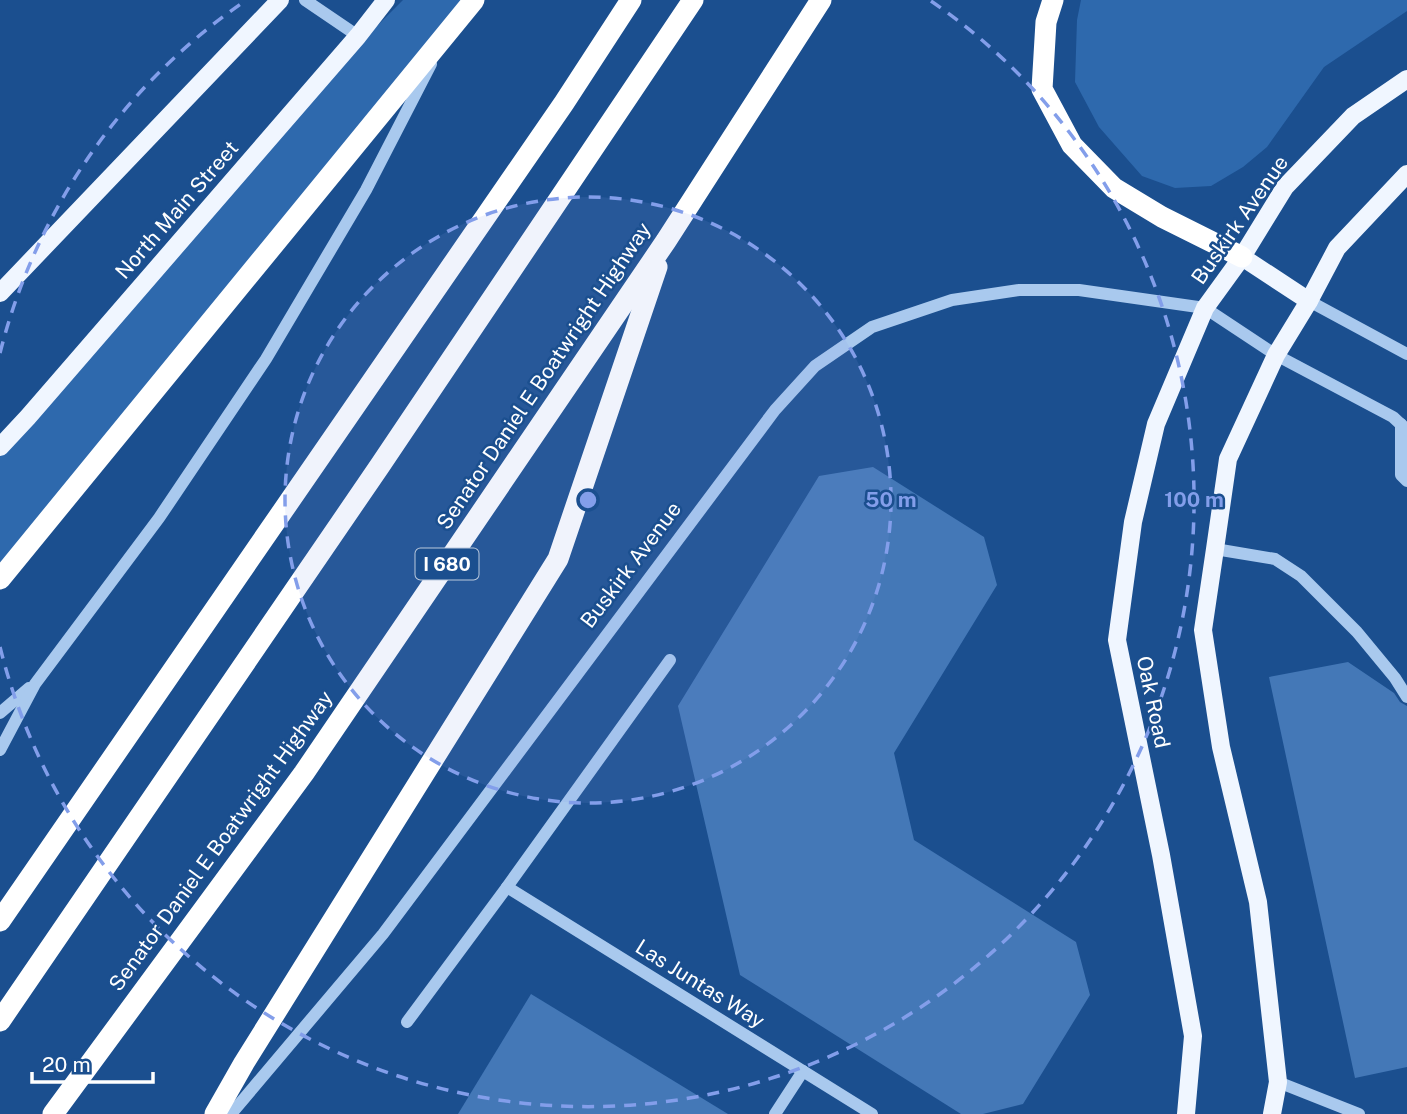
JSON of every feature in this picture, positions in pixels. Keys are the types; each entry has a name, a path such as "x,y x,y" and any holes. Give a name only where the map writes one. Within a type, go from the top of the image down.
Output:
{"highway":[{"path":"0,579 474,0"},
{"path":"0,920 564,103 631,0"},
{"path":"0,1021 379,467 692,0"},
{"name":"Senator Daniel E Boatwright Highway","path":"52,1114 304,773 666,241 821,0"},
{"path":"1053,0 1046,22 1042,89 1072,145 1114,188 1162,217 1242,257"},
{"path":"215,1114 558,559 666,241"}],"main road":[{"path":"0,293 280,0"},
{"name":"North Main Street","path":"0,447 358,36 386,0"},
{"name":"Buskirk Avenue","path":"1205,308 1242,257 1285,187 1353,116 1407,79"},
{"path":"1272,1114 1278,1083 1258,902 1221,747 1203,630 1228,459 1276,355 1337,248 1407,174"},
{"path":"1242,257 1308,301"},
{"name":"Oak Road","path":"1186,1114 1193,1037 1161,855 1117,640 1133,522 1156,424 1205,308"}],"street":[{"path":"305,0 358,36"},
{"path":"0,750 35,684 159,518 266,359 366,190 448,31"},
{"name":"Buskirk Avenue","path":"231,1114 383,934 766,421 815,366 872,327 952,300 1019,290 1079,290 1205,308 1276,355 1393,417 1404,427"},
{"path":"1308,301 1407,355"},
{"path":"1404,427 1401,475 1407,481"},
{"path":"1215,550 1275,559 1301,576 1357,632 1407,697"},
{"path":"407,1022 670,660"},
{"path":"0,713 35,684"},
{"name":"Las Juntas Way","path":"507,887 872,1114"},
{"path":"775,1114 803,1071"},
{"path":"1278,1083 1359,1114"}],"shaded area":[{"path":"403,0 467,0 0,579 0,456 36,419 363,40"},
{"path":"1081,0 1407,0 1407,11 1324,67 1267,147 1243,167 1211,186 1175,188 1142,176 1099,127 1075,82 1077,20"}],"building":[{"path":"873,467 984,537 997,585 894,753 914,840 1076,942 1090,995 1023,1104 983,1114 961,1114 740,975 678,706 819,476"},
{"path":"1348,662 1394,693 1400,702 1407,706 1407,1067 1355,1078 1269,677"},
{"path":"531,994 728,1114 458,1114"}]}
